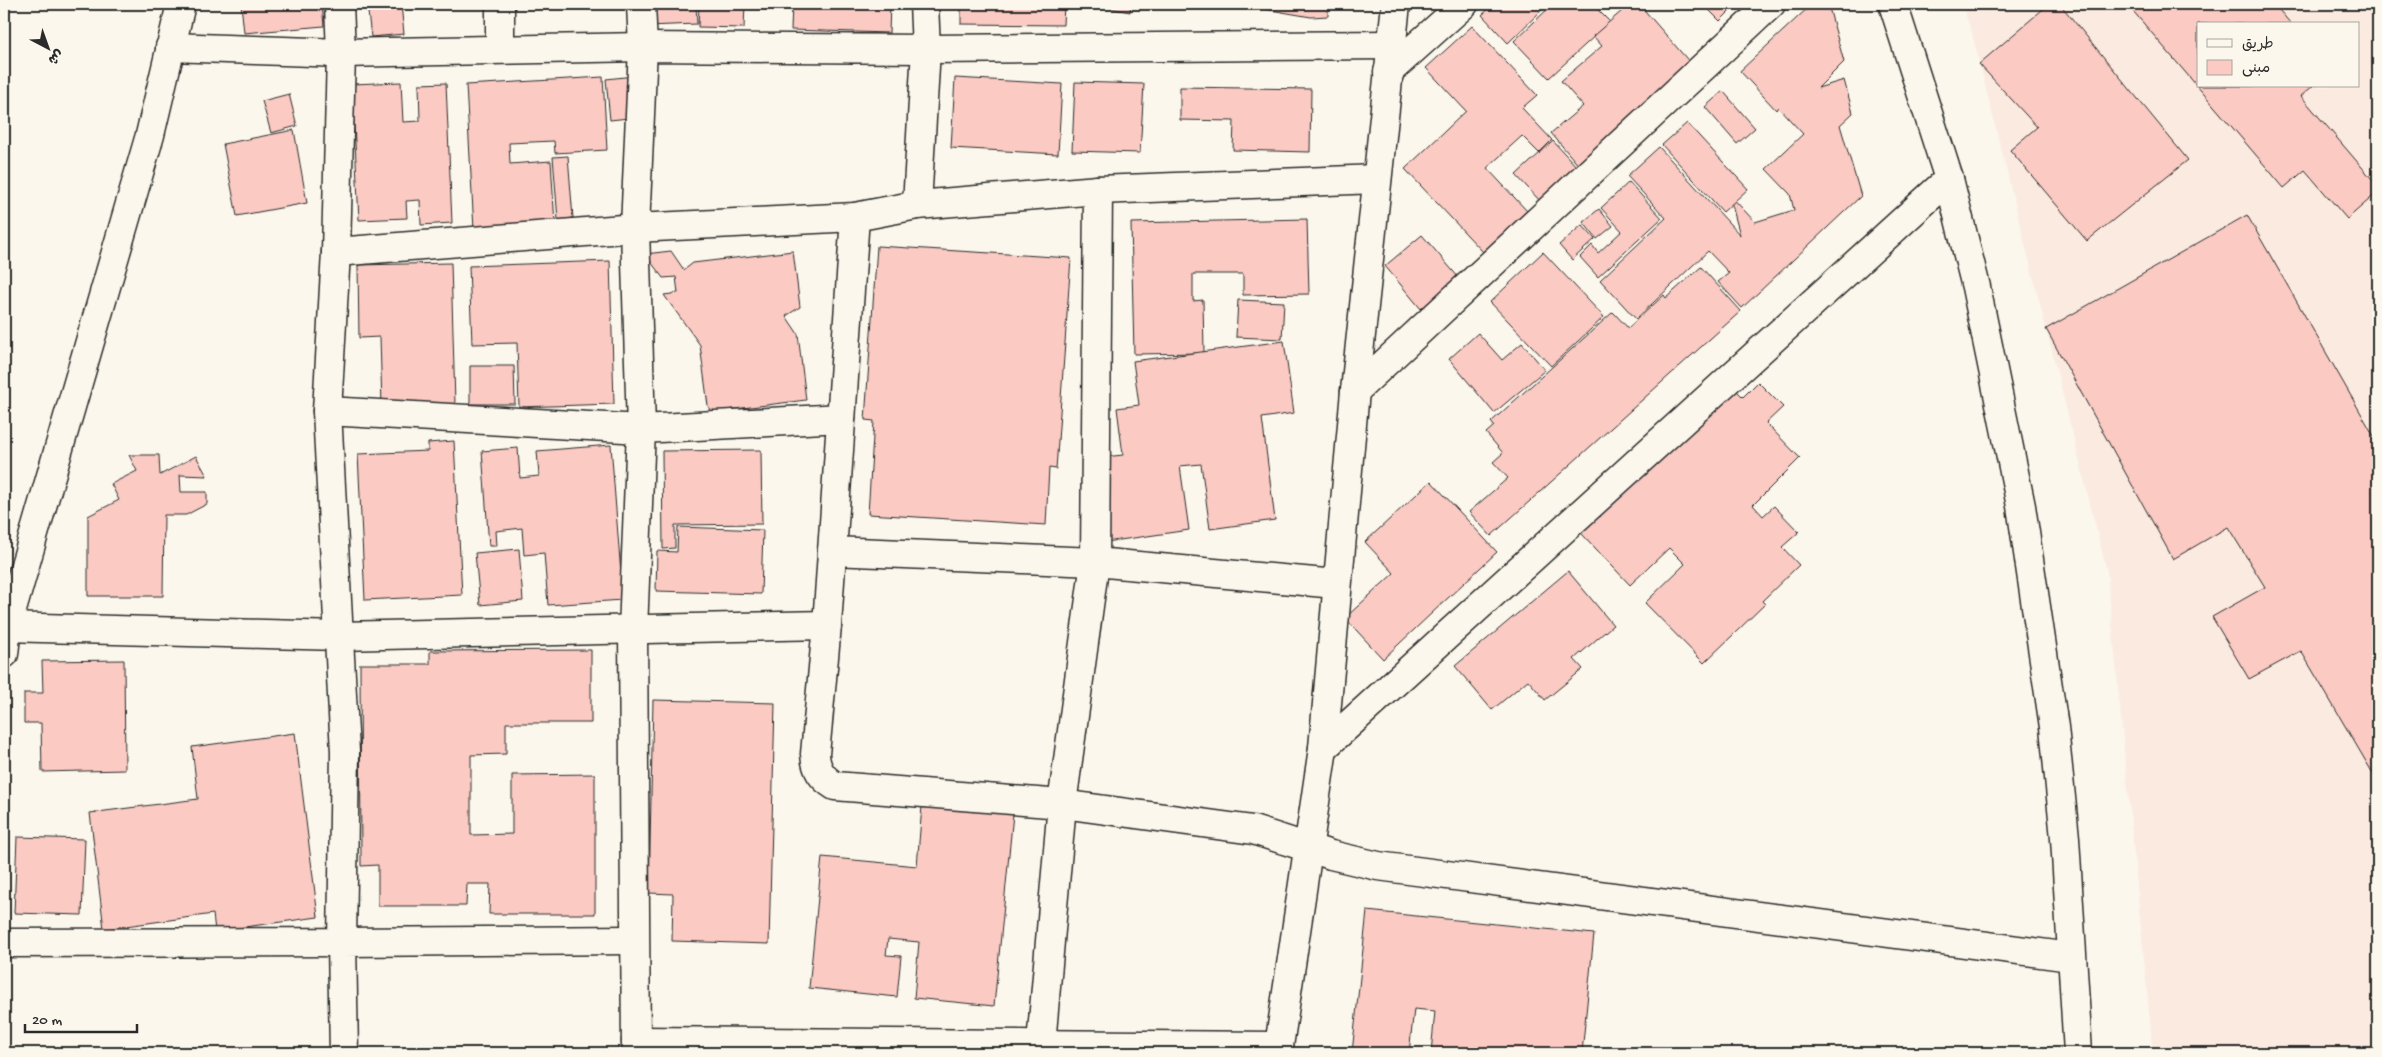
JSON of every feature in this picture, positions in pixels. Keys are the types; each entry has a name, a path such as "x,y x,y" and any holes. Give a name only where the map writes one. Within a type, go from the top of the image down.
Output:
{"street":[{"path":"4,654 6,627 150,135 181,4"},
{"path":"339,4 341,53 336,252 328,412 345,752 342,942 344,1053"},
{"path":"500,4 500,49"},
{"path":"641,4 643,47 635,228 641,429 633,631 636,1047 905,1048 1041,1044 1279,1050 1307,847 1323,748 1336,584 1396,4"},
{"path":"917,205 926,49 924,4"},
{"path":"1388,72 1464,4"},
{"path":"1355,391 1771,4"},
{"path":"1893,4 1949,180 2000,397 2039,616 2054,727 2065,838 2078,1053"},
{"path":"170,47 341,53 643,47 926,49 1391,45"},
{"path":"336,252 635,228 855,218 917,205 1098,190 1377,179"},
{"path":"1323,748 1949,180"},
{"path":"1041,1044 1062,804 1095,562 1098,190"},
{"path":"855,218 827,625 815,754 815,764 825,780 836,786 1062,804 1253,830 1378,866 2071,957"},
{"path":"328,412 641,429 841,418"},
{"path":"832,551 1095,562 1336,584"},
{"path":"6,627 339,636 633,631 827,625"},
{"path":"4,943 634,940"}],"shaded area":[{"path":"1962,4 2378,4 2378,1053 2153,1053 2107,571 1972,33"},
{"path":"241,1046 239,1053 116,1053"}],"building":[{"path":"241,4 322,4 324,26 244,33"},
{"path":"367,4 401,4 404,34 371,37"},
{"path":"646,4 696,4 697,24 647,26"},
{"path":"699,4 745,4 744,28 698,27"},
{"path":"792,4 890,4 889,33 791,30"},
{"path":"961,4 1064,4 1063,25 961,24"},
{"path":"1086,4 1131,4 1130,12"},
{"path":"1213,4 1328,4 1328,16 1311,17 1253,7 1235,8"},
{"path":"1494,4 1548,4 1508,43 1482,15"},
{"path":"1553,4 1592,4 1610,22 1549,78 1514,41"},
{"path":"1630,4 1639,4 1693,66 1580,167 1551,133 1583,106 1561,81 1602,46 1593,36"},
{"path":"1703,4 1737,4 1720,21"},
{"path":"1812,4 1828,4 1844,62 1818,88 1844,80 1853,113 1840,125 1861,196 1742,308 1718,282 1729,273 1708,251 1636,319 1600,280 1666,218 1627,176 1659,147 1740,235 1729,194 1755,222 1794,210 1790,194 1766,169 1803,134 1778,107 1776,110 1740,71"},
{"path":"2049,4 2060,4 2188,160 2087,241 2010,150 2037,127 1979,64"},
{"path":"2127,4 2274,4 2289,22 2197,22 2197,86"},
{"path":"1472,26 1537,95 1522,108 1552,140 1539,153 1522,136 1487,168 1527,211 1483,252 1405,169 1466,111 1426,68"},
{"path":"634,76 638,117 610,120 606,79"},
{"path":"603,77 607,150 555,153 554,141 509,143 510,164 551,161 555,225 474,230 466,85"},
{"path":"955,78 1062,84 1058,154 951,148"},
{"path":"401,82 403,122 420,121 419,84 446,83 452,223 421,225 420,200 406,201 407,218 359,220 352,84"},
{"path":"1075,82 1144,84 1140,153 1072,151"},
{"path":"1180,87 1311,89 1310,152 1233,150 1234,121 1180,120"},
{"path":"2199,88 2311,88 2301,96 2378,186 2378,192 2347,219 2305,170 2284,188"},
{"path":"1723,91 1755,128 1737,144 1705,107"},
{"path":"289,94 297,126 271,133 262,101"},
{"path":"1687,123 1748,189 1723,212 1662,145"},
{"path":"294,130 307,203 237,216 223,144"},
{"path":"1553,141 1577,167 1540,201 1516,175"},
{"path":"568,156 573,218 558,220 553,157"},
{"path":"1629,182 1662,218 1598,277 1580,257 1592,245 1598,253 1622,231 1601,208"},
{"path":"1599,209 1613,226 1597,239 1583,222"},
{"path":"2247,215 2378,443 2378,782 2301,651 2249,679 2212,617 2265,587 2228,527 2173,559 2046,329"},
{"path":"1307,219 1309,294 1243,295 1243,274 1193,274 1193,301 1203,300 1204,353 1134,354 1131,223"},
{"path":"1582,225 1595,239 1572,260 1559,245"},
{"path":"1422,235 1459,278 1421,309 1385,266"},
{"path":"877,246 1071,258 1056,469 1049,468 1046,525 868,514 874,421 865,420"},
{"path":"671,251 684,270 693,263 793,251 800,307 786,316 798,334 806,400 711,412 708,406 700,345 664,295 678,293 676,277 663,278 645,254"},
{"path":"1543,252 1604,317 1551,366 1490,302"},
{"path":"610,261 614,404 519,407 517,343 472,344 469,266"},
{"path":"451,263 455,404 382,407 380,337 359,338 358,265"},
{"path":"1701,267 1741,311 1491,536 1469,512 1508,478 1493,462 1503,453 1486,433 1494,426 1491,422 1613,312 1628,328 1664,295 1666,298"},
{"path":"1238,300 1284,302 1282,339 1236,337"},
{"path":"1478,333 1502,360 1522,343 1545,370 1494,413 1449,359"},
{"path":"1284,341 1294,413 1262,418 1275,520 1210,529 1201,464 1180,466 1189,530 1106,542 1095,458 1123,455 1117,408 1139,405 1133,361"},
{"path":"470,366 514,366 515,404 470,404"},
{"path":"1758,382 1783,407 1766,423 1800,458 1753,505 1763,516 1774,506 1799,532 1782,547 1799,565 1762,601 1765,604 1704,663 1645,603 1685,564 1669,548 1630,585 1581,533 1733,387 1743,397"},
{"path":"454,441 462,595 365,600 358,454 428,451 428,443"},
{"path":"611,445 623,600 548,605 544,553 524,555 522,528 496,531 497,546 489,546 482,451 518,448 520,478 539,476 537,451"},
{"path":"761,450 762,524 675,525 675,548 663,549 662,451"},
{"path":"129,455 159,455 160,475 196,456 207,476 180,475 181,492 207,492 207,504 186,515 164,515 163,596 88,596 88,516 119,500 111,484 137,471"},
{"path":"1431,481 1497,552 1383,659 1345,618 1394,573 1365,542"},
{"path":"678,527 763,530 761,594 656,591 657,551 677,552"},
{"path":"519,549 523,601 480,605 475,553"},
{"path":"1568,571 1613,625 1574,659 1583,669 1545,700 1528,680 1492,710 1455,666"},
{"path":"591,650 591,723 506,723 506,754 471,755 471,835 512,834 512,775 595,774 595,914 489,914 490,884 467,884 466,906 378,906 378,865 361,866 360,664 430,664 430,651"},
{"path":"124,660 125,770 42,772 41,723 24,723 24,693 43,693 42,661"},
{"path":"653,700 775,703 769,944 672,941 673,894 649,893"},
{"path":"295,733 318,917 215,931 213,914 104,929 90,813 198,799 192,747"},
{"path":"922,806 1013,814 994,1006 914,998 919,942 888,939 886,955 901,956 897,997 809,988 822,857 917,866"},
{"path":"17,837 85,839 82,915 14,913"},
{"path":"1367,911 1594,934 1582,1053 1431,1053 1435,1011 1414,1009 1409,1053 1352,1053"}]}
